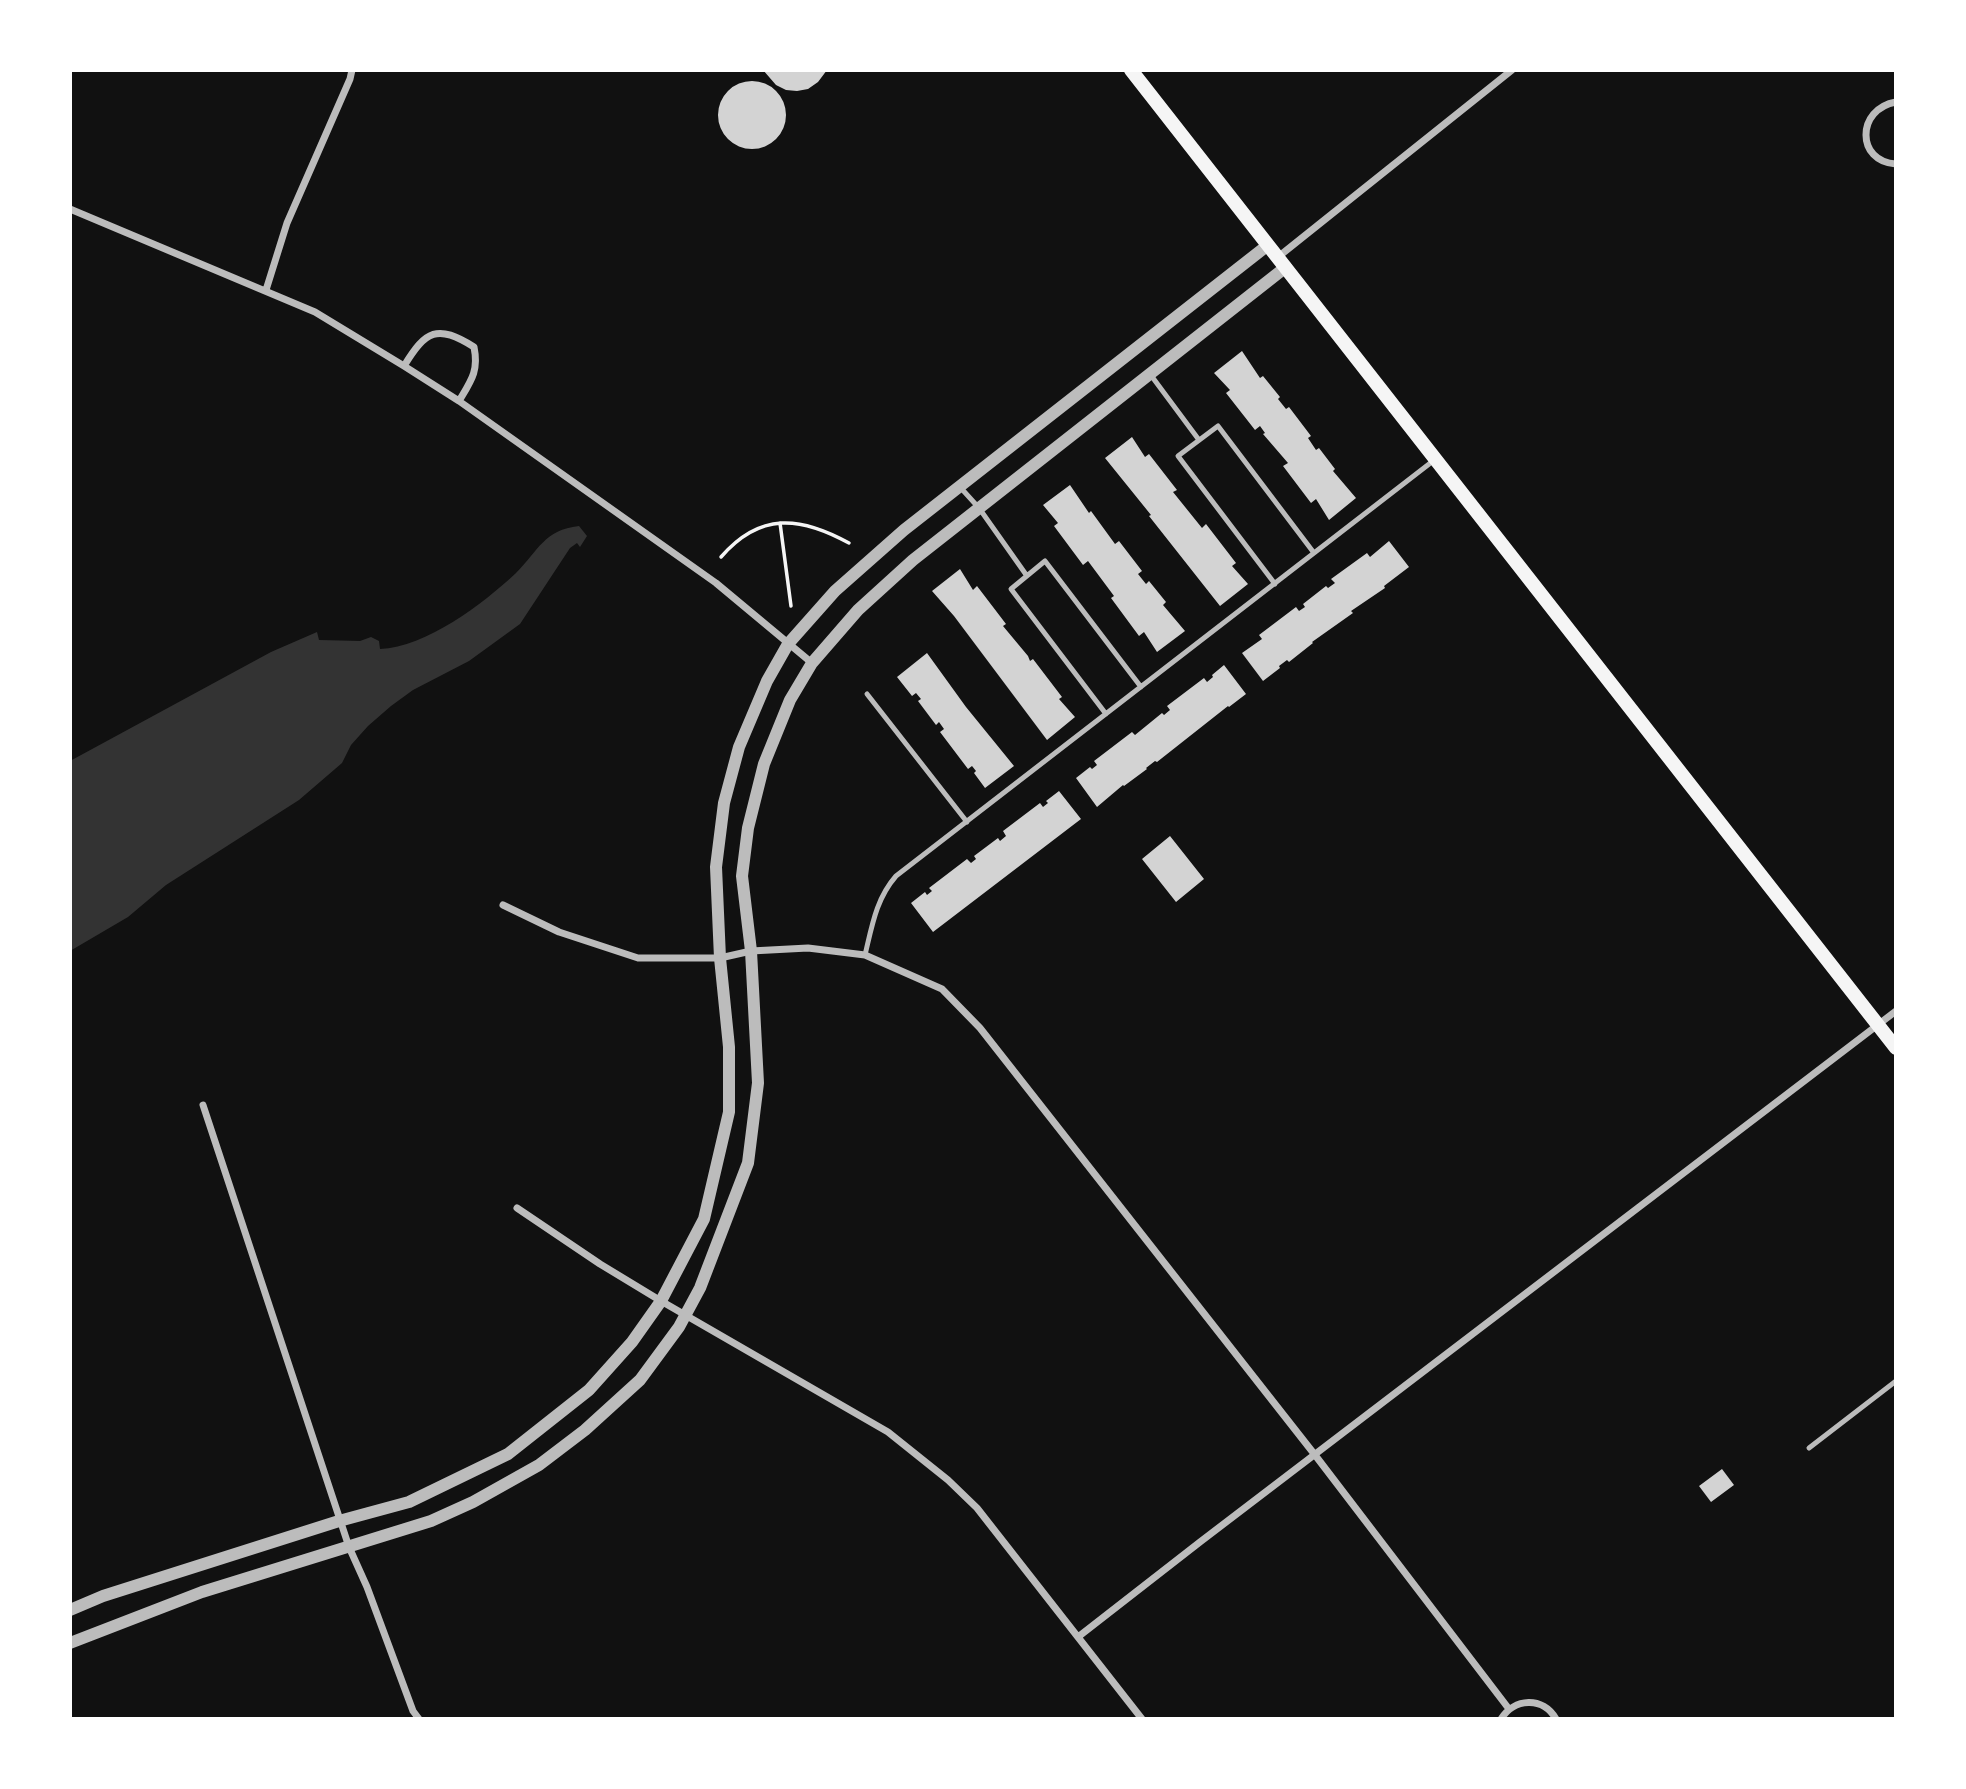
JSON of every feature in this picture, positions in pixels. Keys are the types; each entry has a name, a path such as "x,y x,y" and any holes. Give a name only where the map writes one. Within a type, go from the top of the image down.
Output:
{"main road":[{"path":"1130,70 1896,1048"}],"street":[{"path":"266,290 287,223 352,70"},
{"path":"70,1643 202,1592 432,1521 473,1502 539,1465 584,1430 640,1380 679,1327 700,1288 748,1163 758,1083 751,951 742,876 748,828 764,764 790,700 812,663 858,610 913,560 1150,374 1512,70"},
{"path":"1896,102 1878,108 1867,125 1865,134 1872,153 1880,160 1896,164"},
{"path":"70,209 315,312 404,366 459,401 716,583 812,663"},
{"path":"70,1610 103,1596 409,1502 508,1454 589,1390 632,1342 661,1301 704,1219 729,1112 729,1046 720,958 716,867 724,803 738,747 767,681 788,644 835,591 904,530 1268,245"},
{"path":"404,366 415,348 430,334 452,333 474,347 478,363 459,401"},
{"path":"503,905 569,936 638,958 720,958 751,951 808,948 865,955 943,989 980,1028 1315,1455 1509,1709"},
{"path":"1078,1637 1896,1011"},
{"path":"203,1105 349,1547 413,1711 419,1719"},
{"path":"517,1208 661,1301 888,1432 948,1480 977,1508 1142,1719"},
{"path":"1501,1719 1509,1709 1527,1702 1545,1707 1556,1719"}],"lane":[{"path":"1150,374 1199,440"},
{"path":"1275,584 1178,456 1218,426 1314,553"},
{"path":"865,955 875,911 884,891 896,876 1436,459"},
{"path":"960,486 979,508 1027,576"},
{"path":"1106,714 1011,589 1045,561 1141,687"},
{"path":"867,694 967,822"},
{"path":"1809,1448 1896,1381"}],"path":[{"path":"721,557 755,530 780,523 801,522 849,543"},
{"path":"780,523 790,606"}],"shaded area":[{"path":"579,526 587,536 580,547 577,543 570,548 520,624 469,661 413,690 391,706 351,745 342,763 299,800 166,885 128,917 70,951 70,761 271,652 317,632 319,640 360,641 371,637 379,641 380,649 416,641 471,610 516,573 550,537 567,528"}],"building":[{"path":"763,70 827,70 818,82 808,89 797,91 776,85"},
{"path":"745,81 759,81 771,86 781,96 786,115 781,134 771,144 759,149 745,149 733,144 723,134 718,122 718,108 723,96 733,86"},
{"path":"1242,351 1260,378 1263,376 1280,397 1278,399 1286,409 1289,407 1311,436 1308,438 1316,450 1319,448 1335,469 1333,471 1356,498 1329,520 1316,499 1311,503 1283,466 1288,463 1263,434 1265,433 1260,426 1255,430 1226,393 1230,390 1214,373"},
{"path":"1132,437 1145,457 1149,454 1177,490 1173,492 1202,528 1206,524 1236,563 1232,566 1248,584 1220,606 1105,458"},
{"path":"1070,485 1115,544 1119,541 1142,571 1138,574 1146,584 1149,581 1166,602 1163,605 1185,631 1157,652 1144,632 1139,636 1088,561 1083,565 1054,526 1058,523 1043,505"},
{"path":"1389,541 1409,567 1263,681 1242,653 1262,639 1259,635 1296,607 1299,611 1305,607 1303,604 1326,586 1328,588 1335,583 1331,579 1367,553 1370,557"},
{"path":"960,569 973,590 977,586 1006,624 1003,626 1030,661 1033,659 1062,697 1059,699 1075,717 1047,740 954,616 932,591"},
{"path":"927,653 1014,766 985,788 972,766 968,769 940,732 944,729 939,722 936,725 918,701 921,699 916,693 912,696 897,677"},
{"path":"1224,665 1246,694 1097,807 1076,778 1097,765 1094,761 1132,732 1135,735 1162,713 1164,715 1170,710 1167,706 1204,678 1207,682"},
{"path":"1059,791 1081,819 933,932 911,903 925,892 927,895 932,891 929,888 967,859 971,863 976,859 974,856 998,838 1000,841 1006,836 1003,831 1040,803 1043,807 1048,803 1046,801"},
{"path":"1170,836 1204,879 1176,902 1142,859"},
{"path":"1722,1469 1734,1485 1711,1502 1699,1486"}]}
